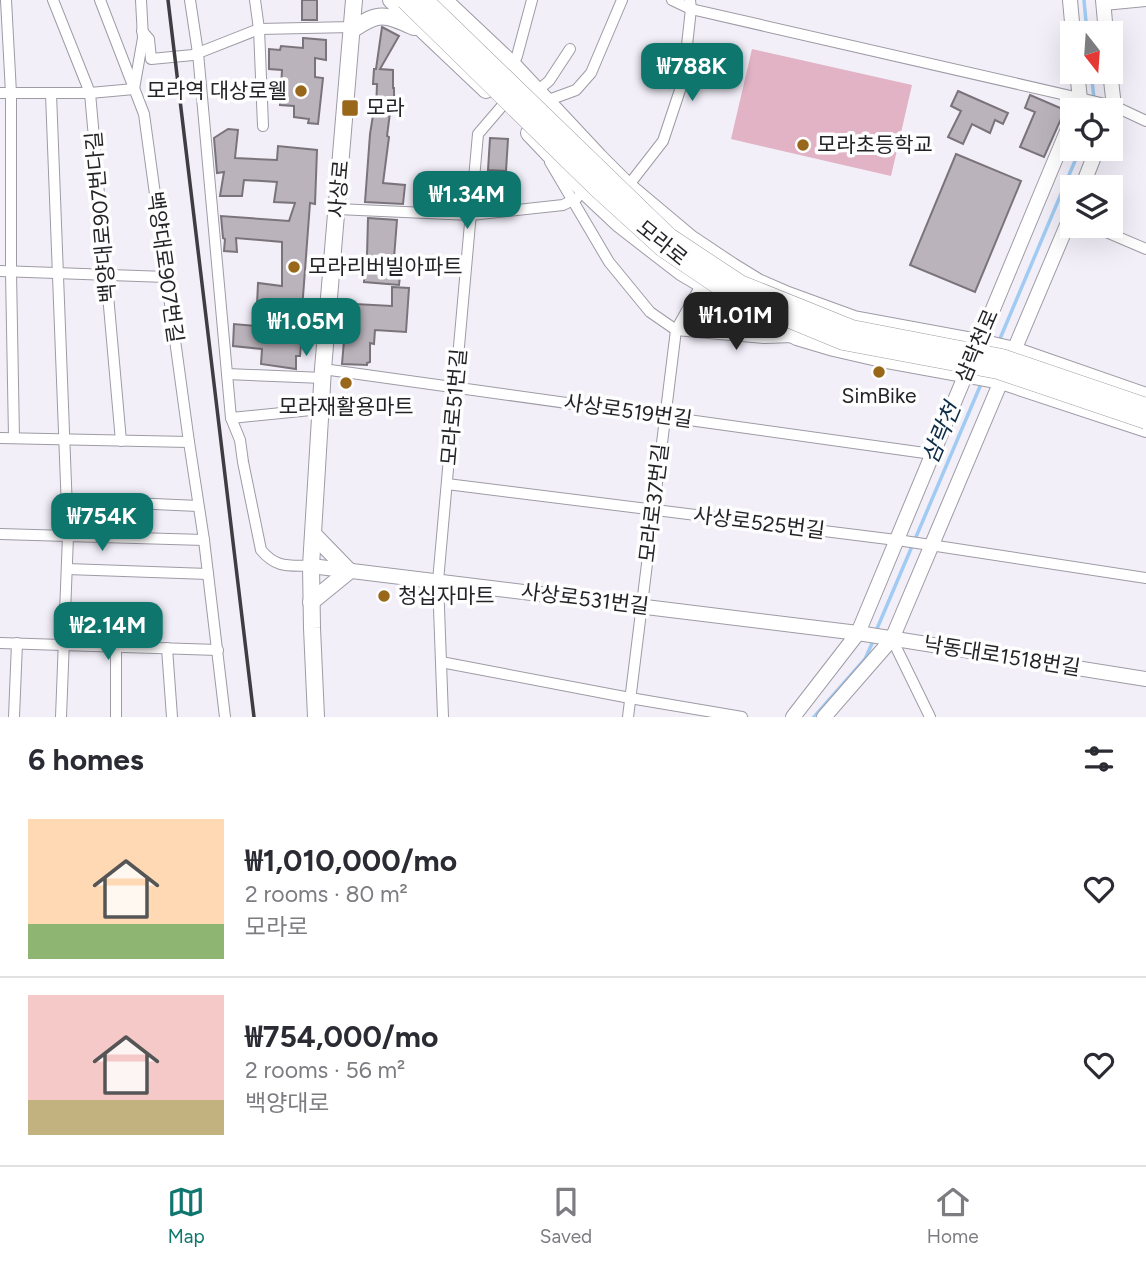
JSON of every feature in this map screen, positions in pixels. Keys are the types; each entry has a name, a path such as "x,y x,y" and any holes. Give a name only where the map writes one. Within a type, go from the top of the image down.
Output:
{"highway":[{"name":"모라로","path":"405,0 596,187 663,248 734,296 843,341 998,370 1146,420"},
{"name":"모라로","path":"424,0 669,237 740,284 852,329 1002,358 1146,407"}],"main road":[{"path":"344,0 353,18 390,17 423,32"},
{"name":"모라로","path":"391,0 540,145 579,197 681,272 759,318 797,337 834,348 984,377 1146,429"},
{"name":"모라로","path":"450,2 628,186 690,238 758,282 854,319 997,346 1146,396"},
{"name":"사상로","path":"316,717 311,566 323,374 353,18"},
{"path":"312,602 349,570 313,534"}],"street":[{"path":"6,0 5,272 14,438"},
{"name":"백양대로907번다길","path":"53,0 90,93 121,441"},
{"name":"백양대로907번길","path":"100,0 144,114 204,540 225,717"},
{"path":"5,93 90,93 134,89 143,38 141,0"},
{"path":"190,0 198,53 231,418 240,440 261,550 270,560 280,564 311,566"},
{"path":"255,0 259,29 263,126"},
{"path":"513,65 532,0"},
{"path":"542,96 576,90 591,73 622,0"},
{"path":"672,0 1061,98"},
{"path":"1070,0 1072,21"},
{"path":"1105,21 1103,2 1146,1"},
{"path":"628,186 663,141 683,81 690,5"},
{"path":"142,32 149,39 151,59 193,55 259,29 353,18"},
{"path":"542,96 570,49"},
{"path":"51,94 68,536 61,717"},
{"name":"모라로51번길","path":"443,717 438,581 478,134 502,106"},
{"path":"1123,112 1146,121"},
{"name":"삼락천로","path":"793,717 875,636 900,540 932,454 984,377 997,346 1060,156"},
{"path":"337,209 471,215 563,205 579,197 609,262 650,312 676,330 764,338 797,337"},
{"name":"삼락천로","path":"824,717 875,636 926,544 997,346 1060,236"},
{"path":"1120,238 1146,249"},
{"name":"모라로37번길","path":"628,717 676,330 719,258"},
{"path":"5,272 166,277"},
{"path":"227,374 323,374"},
{"name":"사상로519번길","path":"323,374 456,387 932,454"},
{"path":"231,418 321,409"},
{"path":"0,438 189,442"},
{"name":"사상로525번길","path":"447,484 900,540 1146,578"},
{"path":"66,500 198,506"},
{"path":"0,534 204,540"},
{"name":"사상로531번길","path":"311,566 875,636"},
{"path":"67,569 208,573"},
{"path":"875,636 930,717"},
{"name":"낙동대로1518번길","path":"875,636 1146,679"},
{"path":"0,643 218,650"},
{"path":"14,717 17,643"},
{"path":"116,647 116,717"},
{"path":"167,648 172,717"},
{"path":"441,662 742,717"}],"shaded area":[{"path":"752,49 912,85 891,176 731,139"}],"building":[{"path":"302,0 317,0 317,20 302,20"},
{"path":"382,27 399,36 380,69 393,70 394,88 383,183 405,185 403,204 365,202 370,134 376,109 377,84 373,84 374,69"},
{"path":"303,38 326,40 326,60 315,58 315,77 323,78 318,124 308,123 309,119 294,117 294,106 280,105 282,70 269,69 269,49 280,50 281,46 303,48"},
{"path":"958,91 1008,113 1003,124 995,120 990,133 972,124 963,144 948,137 961,111 951,106"},
{"path":"1030,95 1060,108 1060,121 1044,157 1020,147 1035,112 1025,108"},
{"path":"228,129 238,130 235,158 277,160 278,146 317,150 315,204 310,203 302,310 257,305 258,283 282,286 282,242 236,238 237,252 224,251 221,216 289,221 295,203 274,202 277,182 244,180 242,196 220,196 224,172 217,173 214,138"},
{"path":"490,138 508,139 506,171 488,170"},
{"path":"956,154 1021,181 975,292 910,265"},
{"path":"368,218 397,220 394,258 402,259 399,285 364,282"},
{"path":"392,287 409,288 406,332 375,330 374,344 370,343 370,362 367,365 342,364 345,329 354,330 355,304 392,306"},
{"path":"269,323 306,323 306,339 304,346 301,345 300,356 296,356 296,369 261,364 262,349 233,346 234,324 269,327"}],"waterway":[{"name":"삼락천","path":"1084,0 1086,21"},
{"name":"삼락천","path":"1092,84 1094,98"},
{"name":"삼락천","path":"999,341 1075,161"},
{"name":"삼락천","path":"876,631 981,384"},
{"name":"삼락천","path":"814,717 865,659 874,639"}],"railway":[{"path":"168,0 254,717"}],"place":[{"name":"모라역 대상로웰","path":"301,91"},
{"name":"모라","path":"350,108"},
{"name":"모라초등학교","path":"803,145"},
{"name":"모라리버빌아파트","path":"294,267"},
{"name":"SimBike","path":"879,372"},
{"name":"모라재활용마트","path":"346,383"},
{"name":"청십자마트","path":"384,596"}]}
